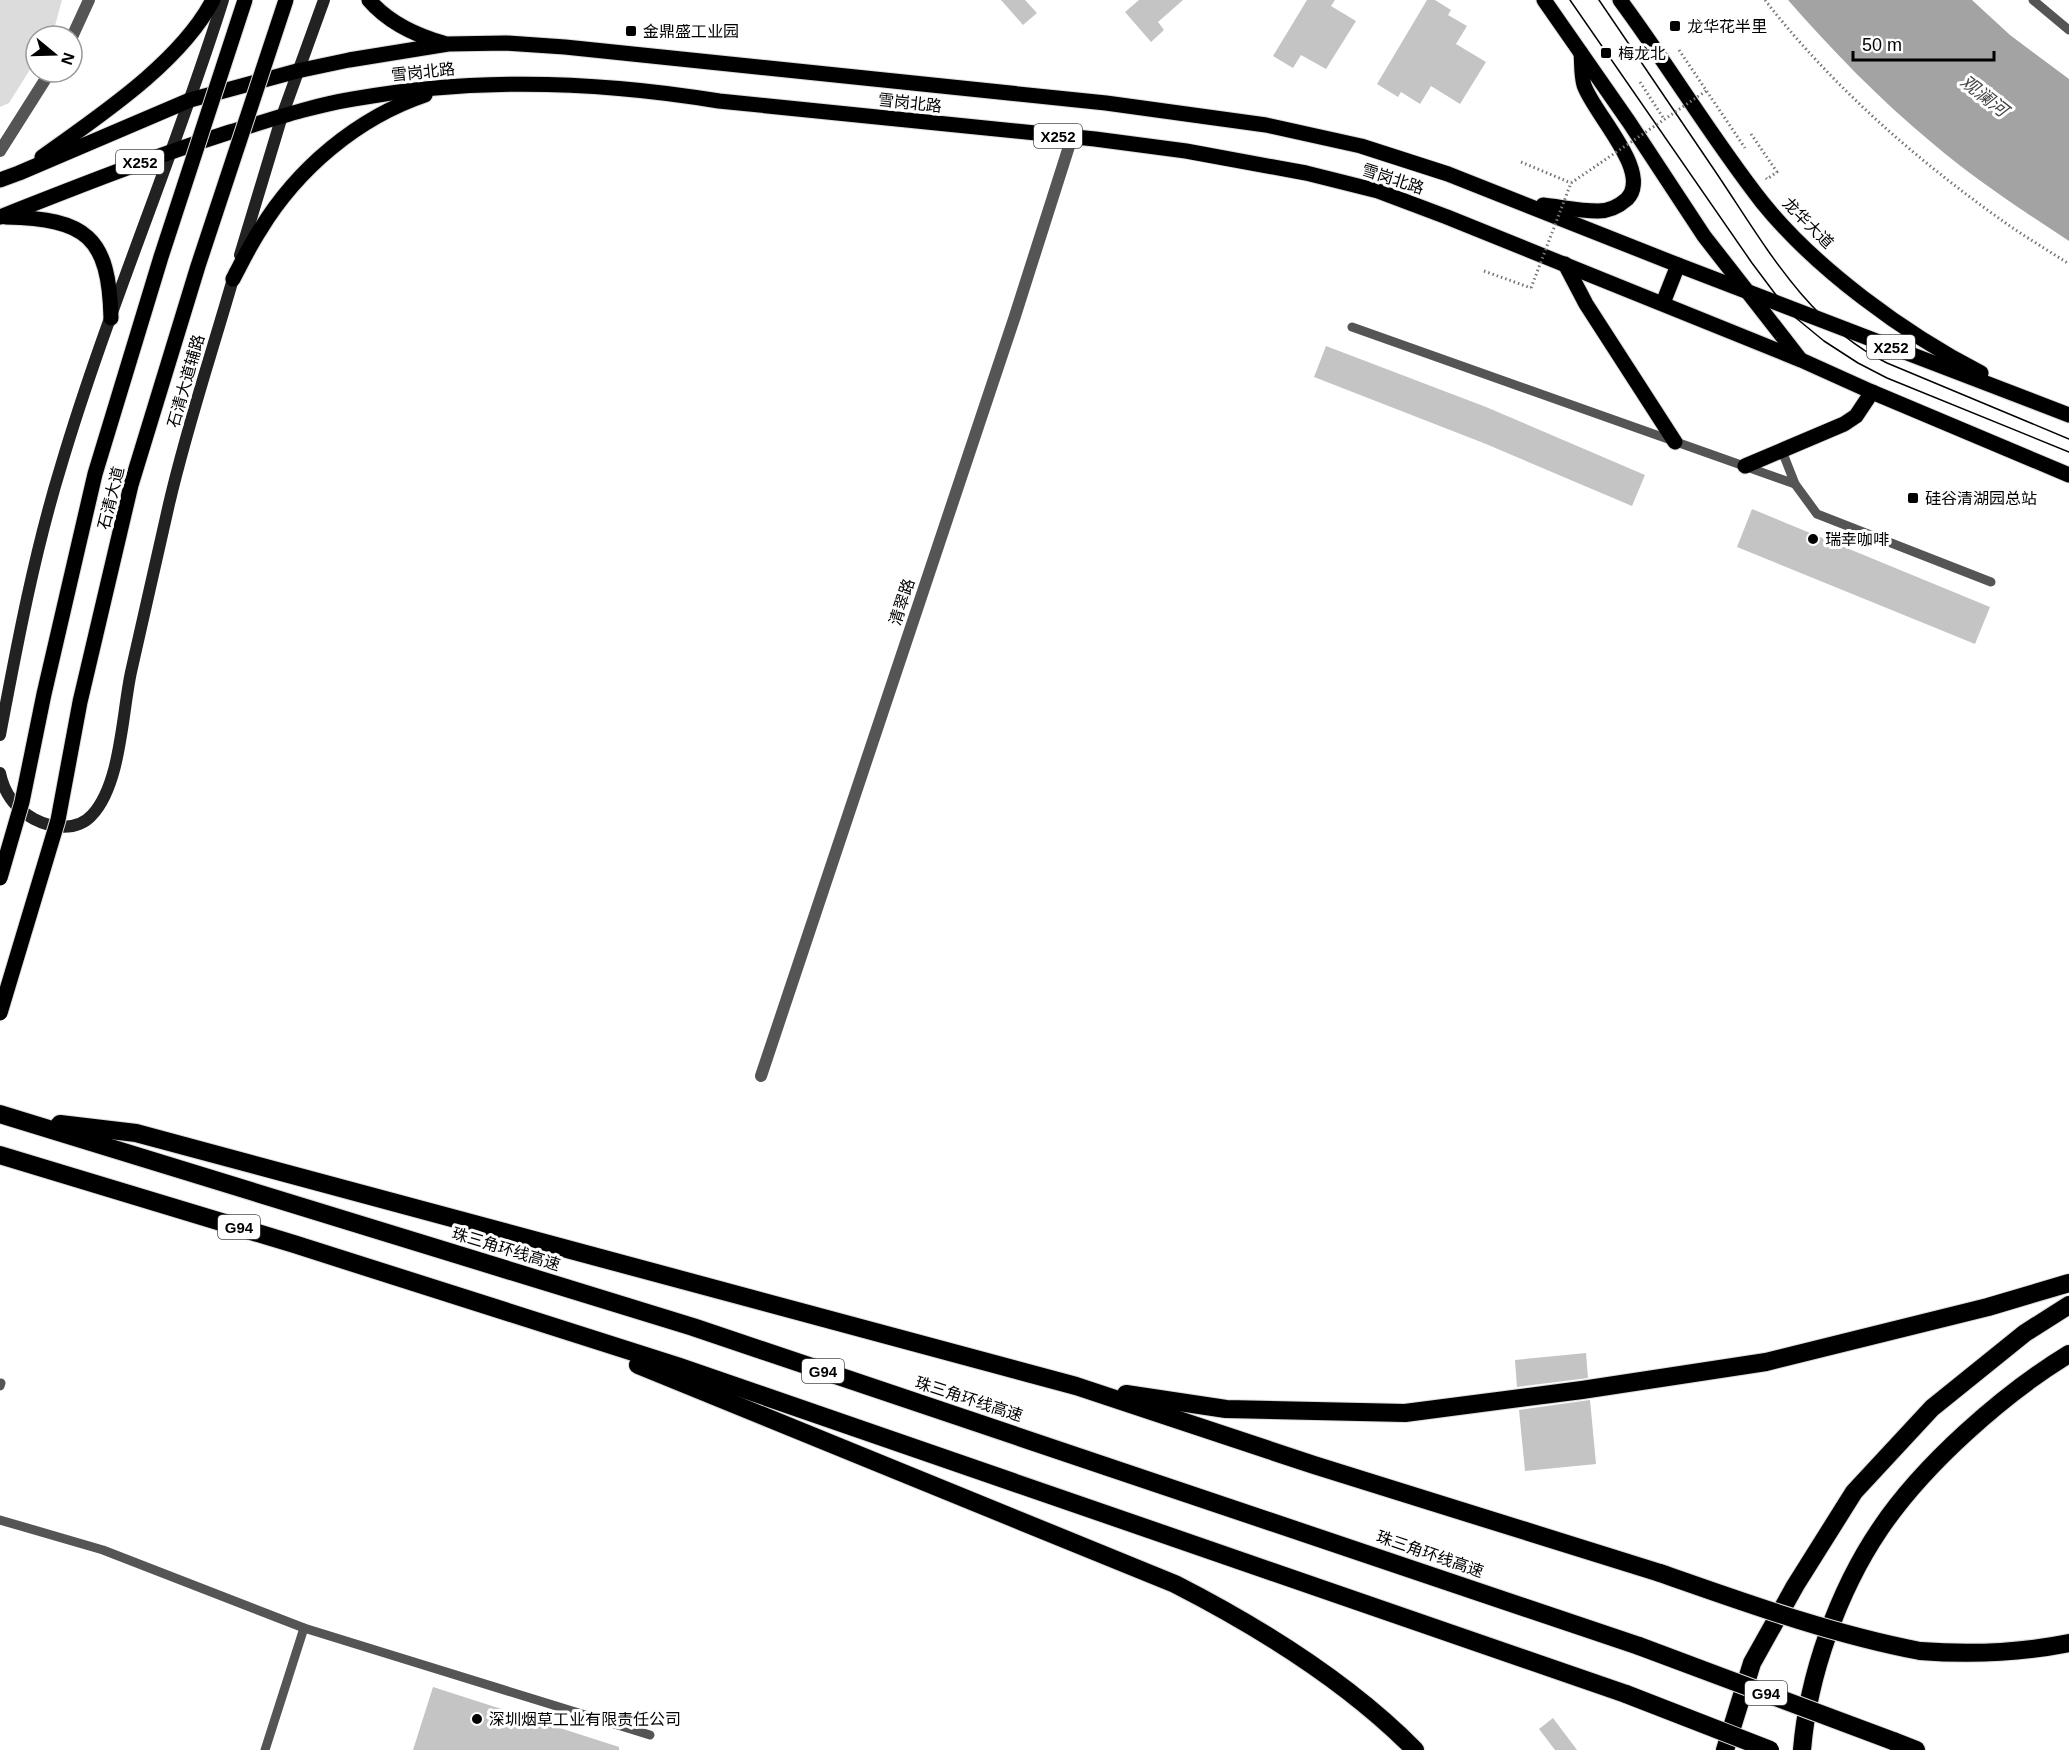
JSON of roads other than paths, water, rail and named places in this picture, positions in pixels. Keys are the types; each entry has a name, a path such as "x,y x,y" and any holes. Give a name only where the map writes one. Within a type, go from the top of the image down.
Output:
{"highway":[{"path":"7,1116 136,1133 1076,1386 1314,1465 1873,1642 1920,1651 1962,1654 1994,1653 2069,1643"},
{"name":"珠三角环线高速","path":"7,1116 693,1327 1639,1646 1916,1750"},
{"name":"G94","path":"0,1155 294,1244 677,1366 1626,1694 1770,1750"},
{"path":"1076,1386 1226,1409 1405,1413 1582,1390 1766,1362 1988,1307 2069,1283"},
{"path":"477,1303 637,1365 1175,1584 1250,1626 1326,1676 1368,1707 1415,1750"},
{"path":"1725,1750 1752,1663 1795,1586 1854,1492 1932,1408 2025,1334 2069,1305"},
{"path":"1802,1750 1804,1726 1834,1616 1854,1573 1880,1529 1911,1489 2000,1402 2069,1354"}],"main road":[{"path":"19,173 139,84 179,46 213,0"},
{"path":"0,735 36,555 61,466 224,0"},
{"name":"石清大道","path":"0,878 22,802 44,694 95,474 162,256 245,0"},
{"name":"石清大道","path":"0,1013 58,820 80,702 131,485 198,266 286,0"},
{"name":"石清大道辅路","path":"0,773 9,796 22,813 43,824 70,828 91,817 103,800 112,780 131,675 169,501 282,116 324,0"},
{"path":"369,0 389,19 408,30 448,44"},
{"path":"1544,0 1629,122 1704,236 1801,360"},
{"name":"龙华大道","path":"1620,0 1718,142 1763,202 1827,268 1881,310 1963,364 2036,402"},
{"name":"雪岗北路","path":"0,180 190,100 297,71 448,44 506,43 1106,103 1266,125 1361,146 1448,174 1746,290"},
{"path":"1524,203 1596,211 1606,210 1620,205 1632,192 1631,165 1600,116 1584,85 1581,53"},
{"name":"雪岗北路","path":"0,217 120,169 282,116 351,99 426,88 514,84 664,92 719,101 1072,137 1242,160 1306,173 1368,189 1447,217 1801,360"},
{"path":"233,279 260,230 281,199 326,153 368,120 408,101 449,87"},
{"path":"0,217 34,218 60,223 91,239 100,252 107,274 111,318"},
{"path":"1565,264 1586,304 1675,442"},
{"path":"1663,303 1678,265"},
{"name":"龙华大道","path":"1746,290 2069,415"},
{"name":"X252","path":"1801,360 2069,475"},
{"path":"1745,466 1844,424 1856,416 1872,392"}],"street":[{"path":"78,24 90,0"},
{"path":"0,151 42,84"},
{"name":"清翠路","path":"761,1076 1008,339 1072,137"}],"lane":[{"path":"2033,0 2069,30"},
{"path":"1352,327 1795,484"},
{"path":"1782,451 1795,484 1817,514 1990,582"},
{"path":"0,1520 103,1550 304,1628 650,1735"},
{"path":"265,1750 304,1628"}],"water":[{"name":"观澜河","path":"1788,0 1972,0 2010,35 2069,79 2069,241 1981,181 1912,126 1856,74"}],"tram line":[{"path":"1570,0 1752,263 1796,318 1824,341 1887,378 2069,452"},
{"path":"1599,0 1769,253 1810,304 1833,327 1887,363 2069,439"}],"place":[{"name":"龙华花半里","path":"1675,26"},
{"name":"金鼎盛工业园","path":"631,31"},
{"name":"梅龙北","path":"1606,53"},
{"name":"硅谷清湖园总站","path":"1913,498"},
{"name":"瑞幸咖啡","path":"1813,539"},
{"name":"深圳烟草工业有限责任公司","path":"477,1719"}]}
